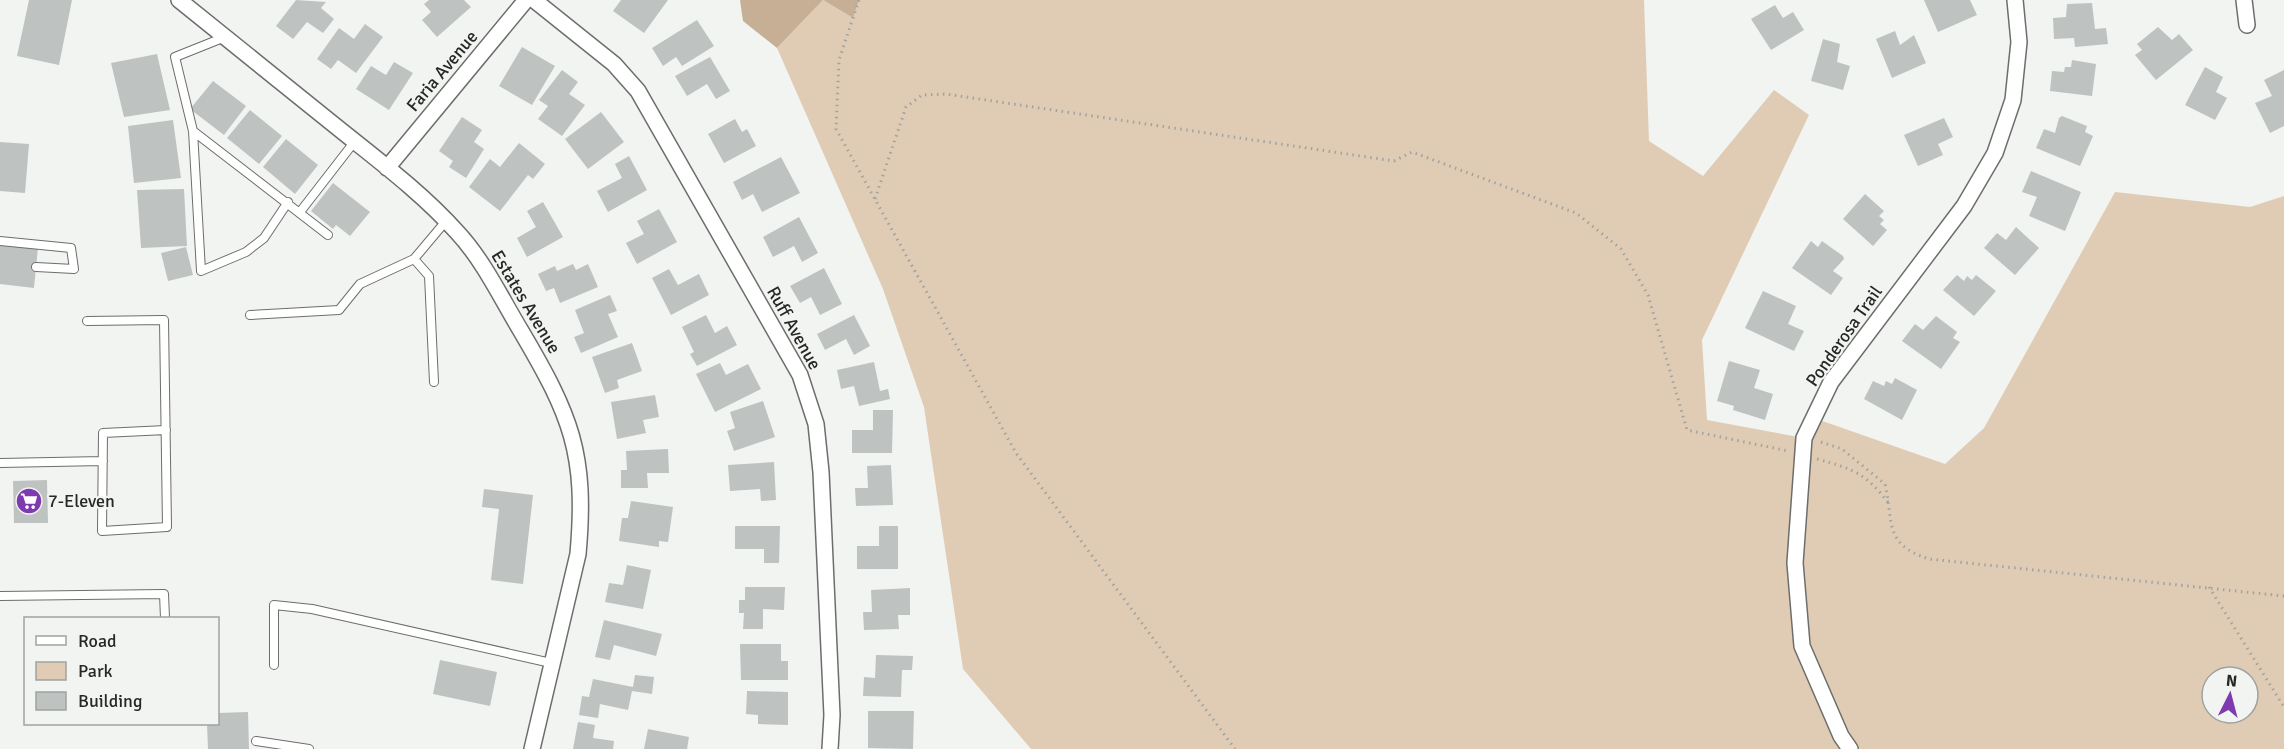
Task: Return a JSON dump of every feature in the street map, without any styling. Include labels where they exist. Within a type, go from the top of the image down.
[{"type":"street","name":"Estates Avenue","points":[[179,0],[387,168],[446,221],[476,255],[554,387],[574,438],[581,493],[578,554],[532,749]]},
{"type":"street","name":"Faria Avenue","points":[[387,168],[526,0]]},
{"type":"street","name":"Ruff Avenue","points":[[534,0],[614,64],[638,92],[800,375],[816,424],[821,472],[832,715],[830,749]]},
{"type":"street","name":"Ponderosa Trail","points":[[1850,749],[1840,736],[1802,646],[1796,563],[1804,438],[1831,382],[1964,206],[1995,153],[2013,100],[2019,42],[2015,0]]},
{"type":"street","points":[[2244,0],[2247,25]]},
{"type":"lane","points":[[225,37],[175,57],[193,130],[201,271],[246,252],[264,238],[288,202]]},
{"type":"lane","points":[[193,130],[328,235]]},
{"type":"lane","points":[[300,212],[354,141]]},
{"type":"lane","points":[[250,315],[339,310],[360,284],[414,259],[446,221]]},
{"type":"lane","points":[[0,241],[71,248],[74,269],[36,267]]},
{"type":"lane","points":[[414,259],[429,276],[434,382]]},
{"type":"lane","points":[[87,321],[164,320],[167,527],[102,531],[103,433],[165,430]]},
{"type":"lane","points":[[0,463],[103,461]]},
{"type":"lane","points":[[0,596],[164,594],[165,617]]},
{"type":"lane","points":[[274,665],[274,606],[312,609],[551,663]]},
{"type":"lane","points":[[256,741],[309,749]]},
{"type":"path","points":[[859,0],[839,60],[836,129],[1016,453],[1235,749]]},
{"type":"path","points":[[875,200],[906,107],[922,95],[946,94],[1394,161],[1412,152],[1576,213],[1621,249],[1648,295],[1687,430],[1848,467],[1873,482],[1890,505]]},
{"type":"path","points":[[1804,438],[1842,449],[1886,483],[1892,535],[1911,553],[1929,559],[2284,596]]},
{"type":"path","points":[[2210,587],[2284,707]]},
{"type":"green space","points":[[823,0],[853,18],[859,0],[1644,0],[1649,141],[1703,176],[1774,90],[1809,115],[1702,340],[1707,420],[1804,438],[1814,418],[1945,464],[1984,428],[2115,192],[2250,207],[2284,196],[2284,749],[1031,749],[963,669],[924,407],[883,289],[777,48]]},
{"type":"shaded area","points":[[740,0],[823,0],[777,48],[743,21]]},
{"type":"shaded area","points":[[823,0],[859,0],[853,18]]},
{"type":"building","points":[[29,0],[72,0],[59,65],[17,56]]},
{"type":"building","points":[[296,0],[326,2],[321,8],[334,19],[323,33],[307,22],[293,39],[276,26]]},
{"type":"building","points":[[429,0],[464,0],[471,7],[437,37],[422,20],[431,12],[424,4]]},
{"type":"building","points":[[621,0],[668,0],[644,33],[613,11]]},
{"type":"building","points":[[1924,0],[1970,0],[1977,15],[1938,32]]},
{"type":"building","points":[[2092,3],[2095,29],[2106,28],[2108,44],[2075,47],[2074,38],[2054,39],[2053,18],[2066,17],[2067,4]]},
{"type":"building","points":[[1775,5],[1783,18],[1793,12],[1804,30],[1771,50],[1751,19]]},
{"type":"building","points":[[697,20],[714,46],[682,66],[676,57],[663,66],[652,48]]},
{"type":"building","points":[[365,24],[383,37],[356,73],[338,60],[331,69],[317,59],[339,28],[354,39]]},
{"type":"building","points":[[2158,27],[2172,40],[2179,34],[2193,50],[2156,80],[2135,55],[2142,50],[2137,44]]},
{"type":"building","points":[[1895,31],[1900,45],[1914,35],[1926,63],[1892,78],[1876,39]]},
{"type":"building","points":[[1823,39],[1840,44],[1837,62],[1850,66],[1843,90],[1811,81]]},
{"type":"building","points":[[522,47],[555,66],[532,105],[499,86]]},
{"type":"building","points":[[157,54],[170,110],[124,117],[111,63]]},
{"type":"building","points":[[710,57],[730,91],[716,99],[707,84],[687,96],[675,76]]},
{"type":"building","points":[[2072,60],[2096,64],[2092,96],[2050,91],[2052,71],[2064,72],[2065,67],[2071,67]]},
{"type":"building","points":[[394,62],[413,73],[389,110],[356,89],[371,66],[386,75]]},
{"type":"building","points":[[2205,67],[2223,77],[2216,92],[2227,98],[2215,120],[2185,105]]},
{"type":"building","points":[[562,70],[578,82],[569,94],[585,105],[562,136],[538,119],[548,106],[539,100]]},
{"type":"building","points":[[2284,70],[2284,126],[2270,133],[2255,103],[2272,96],[2264,80]]},
{"type":"building","points":[[213,81],[246,106],[224,135],[190,109]]},
{"type":"building","points":[[250,110],[282,136],[259,164],[227,138]]},
{"type":"building","points":[[601,112],[624,142],[588,169],[565,139]]},
{"type":"building","points":[[2062,116],[2087,126],[2085,132],[2093,136],[2080,166],[2036,148],[2044,129],[2055,133],[2059,118]]},
{"type":"building","points":[[462,117],[482,130],[474,142],[484,149],[466,178],[449,167],[453,161],[439,151]]},
{"type":"building","points":[[1944,118],[1953,137],[1938,144],[1943,155],[1918,166],[1904,135]]},
{"type":"building","points":[[735,119],[742,132],[747,129],[756,146],[724,163],[708,134]]},
{"type":"building","points":[[173,120],[181,178],[134,183],[128,126]]},
{"type":"building","points":[[286,139],[318,165],[295,194],[263,167]]},
{"type":"building","points":[[0,142],[29,144],[25,193],[0,191]]},
{"type":"building","points":[[519,143],[545,164],[533,179],[528,175],[500,211],[469,187],[490,159],[500,167]]},
{"type":"building","points":[[629,156],[647,190],[608,212],[597,191],[622,178],[615,164]]},
{"type":"building","points":[[781,157],[800,193],[762,212],[753,194],[742,200],[733,182]]},
{"type":"building","points":[[2031,171],[2081,192],[2065,231],[2029,216],[2037,197],[2022,192]]},
{"type":"building","points":[[333,183],[370,212],[350,236],[336,225],[333,229],[311,211]]},
{"type":"building","points":[[184,189],[187,246],[141,248],[137,190]]},
{"type":"building","points":[[1865,194],[1884,211],[1879,216],[1884,220],[1880,224],[1887,230],[1873,246],[1843,219]]},
{"type":"building","points":[[543,202],[563,237],[527,257],[517,238],[536,227],[527,211]]},
{"type":"building","points":[[659,209],[677,242],[637,264],[626,243],[644,234],[637,221]]},
{"type":"building","points":[[799,217],[818,253],[802,262],[794,246],[773,257],[763,237]]},
{"type":"building","points":[[2016,227],[2039,248],[2015,275],[1984,248],[1997,233],[2006,240]]},
{"type":"building","points":[[1811,241],[1818,247],[1822,241],[1843,256],[1844,259],[1833,271],[1843,278],[1831,295],[1792,268]]},
{"type":"building","points":[[0,243],[38,247],[34,288],[0,284]]},
{"type":"building","points":[[186,247],[193,275],[168,281],[161,253]]},
{"type":"building","points":[[573,264],[576,270],[588,264],[598,287],[560,303],[554,288],[546,291],[538,274],[555,266],[557,271]]},
{"type":"building","points":[[824,268],[842,304],[820,315],[811,297],[800,303],[790,286]]},
{"type":"building","points":[[669,269],[678,285],[699,274],[709,295],[671,315],[652,278]]},
{"type":"building","points":[[1957,275],[1964,281],[1967,276],[1972,280],[1976,275],[1996,291],[1974,316],[1943,290]]},
{"type":"building","points":[[1763,291],[1796,306],[1788,324],[1804,331],[1794,351],[1745,328]]},
{"type":"building","points":[[610,295],[617,311],[608,314],[618,337],[581,353],[574,337],[584,333],[575,310]]},
{"type":"building","points":[[706,315],[715,333],[727,326],[737,345],[697,366],[690,354],[694,352],[682,327]]},
{"type":"building","points":[[854,315],[870,346],[854,355],[846,339],[825,350],[817,334]]},
{"type":"building","points":[[1936,316],[1957,332],[1953,338],[1960,342],[1941,369],[1902,341],[1915,324],[1923,330]]},
{"type":"building","points":[[632,343],[642,371],[617,380],[619,388],[605,393],[592,357]]},
{"type":"building","points":[[1729,361],[1760,370],[1754,388],[1773,394],[1765,420],[1733,410],[1734,406],[1717,401]]},
{"type":"building","points":[[874,362],[880,391],[888,389],[890,399],[859,406],[854,386],[841,389],[837,370]]},
{"type":"building","points":[[720,363],[726,375],[748,364],[761,389],[715,412],[696,374]]},
{"type":"building","points":[[1895,378],[1917,390],[1902,420],[1864,399],[1873,381],[1884,386],[1886,381],[1892,384]]},
{"type":"building","points":[[655,395],[659,417],[643,420],[646,433],[617,439],[611,402]]},
{"type":"building","points":[[763,401],[775,437],[734,451],[727,431],[735,428],[730,412]]},
{"type":"building","points":[[873,410],[893,410],[892,453],[852,453],[852,430],[873,430]]},
{"type":"building","points":[[668,449],[669,473],[647,473],[648,488],[621,488],[621,470],[627,470],[626,451]]},
{"type":"building","points":[[774,462],[776,500],[761,501],[760,489],[730,491],[728,465]]},
{"type":"building","points":[[891,465],[893,505],[856,506],[855,488],[868,488],[867,466]]},
{"type":"building","points":[[47,480],[48,523],[14,523],[13,481]]},
{"type":"building","points":[[484,489],[533,495],[523,584],[491,580],[499,509],[482,507]]},
{"type":"building","points":[[631,501],[673,507],[668,542],[659,541],[659,547],[619,541],[622,518],[628,518]]},
{"type":"building","points":[[735,526],[780,526],[779,563],[764,563],[764,549],[735,549]]},
{"type":"building","points":[[879,526],[898,526],[898,569],[857,569],[857,546],[879,546]]},
{"type":"building","points":[[627,565],[651,570],[643,609],[605,602],[609,583],[623,585]]},
{"type":"building","points":[[745,587],[785,587],[784,610],[763,609],[763,629],[743,629],[744,613],[739,613],[739,600],[745,600]]},
{"type":"building","points":[[910,588],[910,615],[898,615],[899,629],[864,630],[863,612],[872,612],[871,590]]},
{"type":"building","points":[[604,620],[662,634],[656,656],[614,645],[610,660],[595,657]]},
{"type":"building","points":[[740,644],[781,644],[781,661],[788,661],[788,680],[741,680]]},
{"type":"building","points":[[876,655],[913,656],[912,670],[902,670],[901,697],[863,696],[864,677],[875,678]]},
{"type":"building","points":[[440,660],[497,672],[490,706],[433,694]]},
{"type":"building","points":[[635,675],[654,677],[652,694],[632,691],[628,710],[600,704],[598,718],[579,715],[582,696],[589,697],[593,679],[633,687]]},
{"type":"building","points":[[747,691],[788,692],[788,725],[758,724],[758,715],[746,714]]},
{"type":"building","points":[[868,711],[914,711],[913,749],[868,748]]},
{"type":"building","points":[[248,712],[249,749],[208,749],[207,725],[219,725],[219,713]]},
{"type":"building","points":[[578,722],[595,725],[593,738],[614,741],[613,749],[573,749]]},
{"type":"building","points":[[648,729],[689,737],[687,749],[644,749]]},
{"type":"place","name":"7-Eleven","points":[[29,501]]}]
